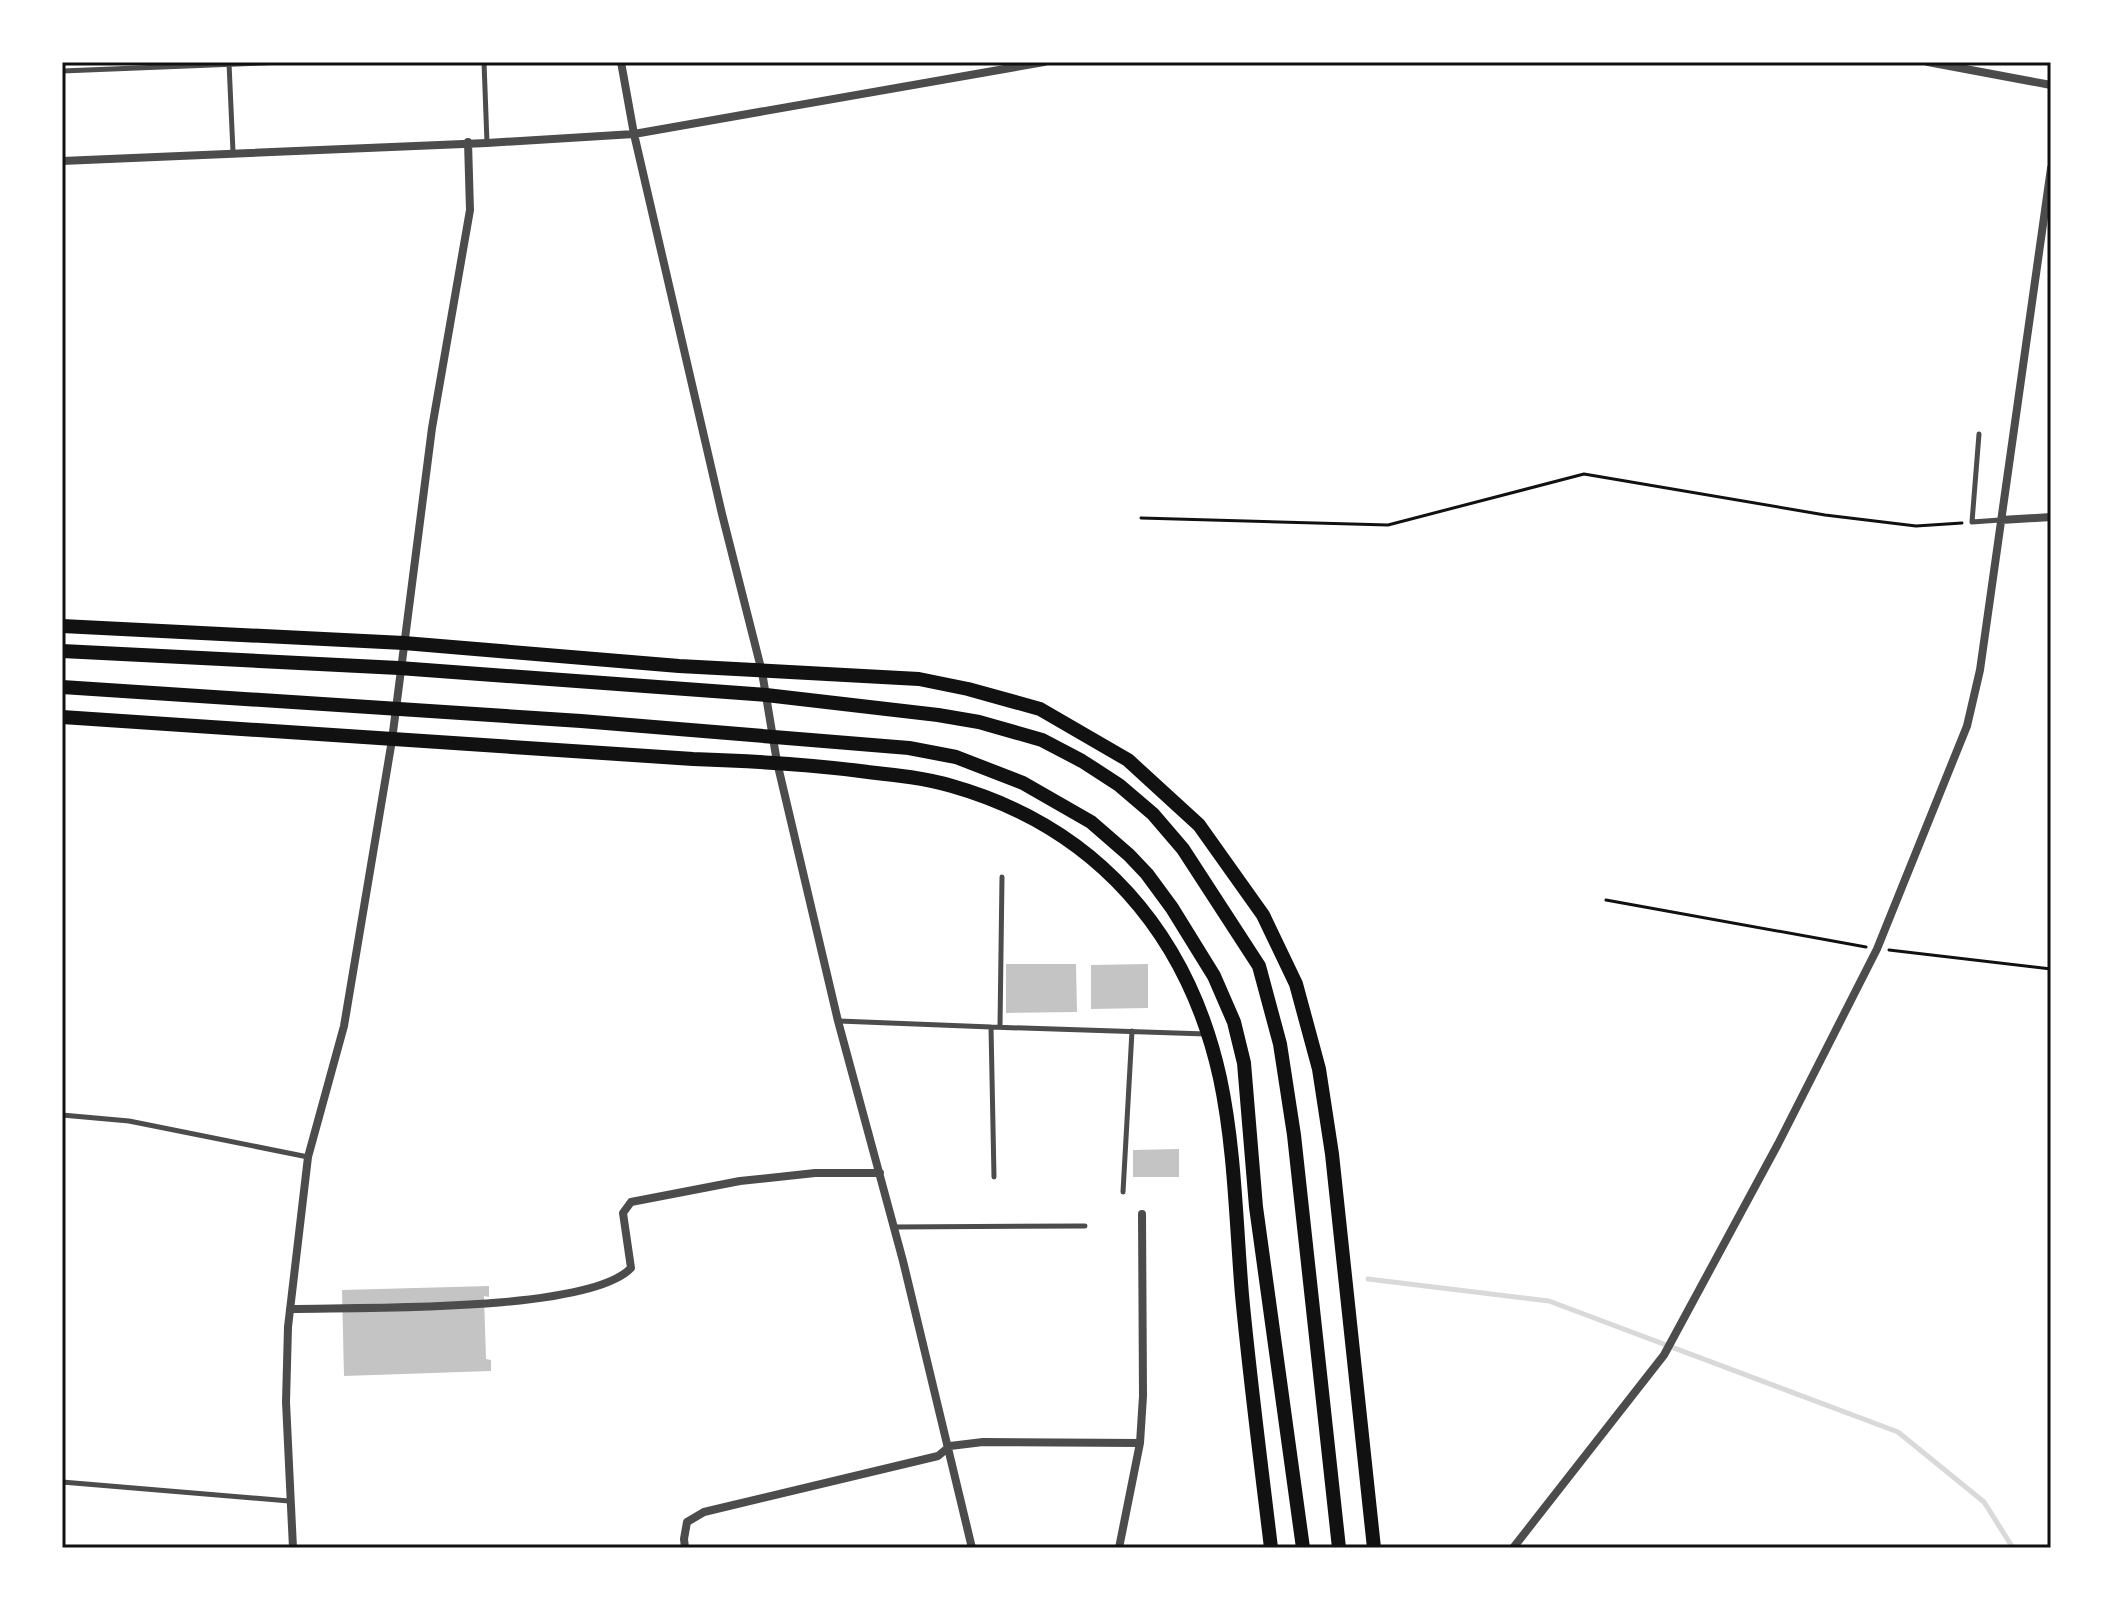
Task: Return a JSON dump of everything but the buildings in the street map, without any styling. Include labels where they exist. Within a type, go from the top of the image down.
[{"type":"main road","points":[[62,626],[404,643],[762,672],[919,679],[1040,709],[1128,760],[1199,825],[1270,928],[1296,984],[1319,1069],[1332,1154],[1374,1548]]},
{"type":"main road","points":[[62,651],[399,668],[766,695],[938,715],[979,722],[1042,740],[1119,785],[1153,814],[1183,849],[1259,966],[1280,1044],[1294,1135],[1339,1548]]},
{"type":"main road","points":[[62,687],[772,735],[909,748],[956,757],[1023,783],[1061,803],[1100,830],[1129,855],[1172,908],[1214,976],[1234,1022],[1244,1063],[1256,1207],[1303,1548]]},
{"type":"main road","points":[[62,717],[777,762],[903,776],[951,786],[1015,808],[1048,825],[1099,862],[1130,892],[1189,987],[1207,1034],[1219,1077],[1229,1134],[1246,1327],[1271,1548]]},
{"type":"street","points":[[621,62],[634,134],[762,672],[777,762],[838,1021],[950,1446],[972,1548]]},
{"type":"street","points":[[62,161],[634,134],[1044,62]]},
{"type":"street","points":[[1928,62],[2051,85]]},
{"type":"street","points":[[293,1548],[286,1402],[290,1309],[308,1157],[344,1026],[392,740],[432,428],[470,210],[468,142]]},
{"type":"street","points":[[1513,1548],[1664,1355],[1778,1144],[1877,949],[1967,726],[1980,670],[2051,168]]},
{"type":"street","points":[[2001,520],[2051,517]]},
{"type":"street","points":[[290,1309],[515,1302],[594,1288],[621,1278],[631,1268],[623,1213],[631,1202],[740,1181],[815,1173],[880,1173]]},
{"type":"street","points":[[1119,1548],[1140,1443],[1143,1396],[1142,1214]]},
{"type":"street","points":[[685,1548],[687,1522],[704,1512],[938,1456],[950,1446],[983,1442],[1140,1443]]},
{"type":"lane","points":[[62,71],[285,62]]},
{"type":"lane","points":[[484,62],[487,143]]},
{"type":"lane","points":[[229,63],[233,152]]},
{"type":"lane","points":[[1979,434],[1972,522],[2001,520]]},
{"type":"lane","points":[[1000,1027],[1002,877]]},
{"type":"lane","points":[[838,1021],[1207,1034]]},
{"type":"lane","points":[[991,1027],[994,1177]]},
{"type":"lane","points":[[1123,1192],[1132,1031]]},
{"type":"lane","points":[[62,1115],[129,1121],[308,1157]]},
{"type":"lane","points":[[894,1227],[1085,1226]]},
{"type":"lane","points":[[62,1482],[289,1501]]},
{"type":"path","points":[[1141,518],[1388,525],[1584,474],[1825,515],[1916,526],[1972,522]]},
{"type":"path","points":[[1606,900],[1877,949],[2051,969]]},
{"type":"waterway","points":[[1368,1279],[1549,1301],[1898,1432],[1984,1502],[2013,1548]]}]
